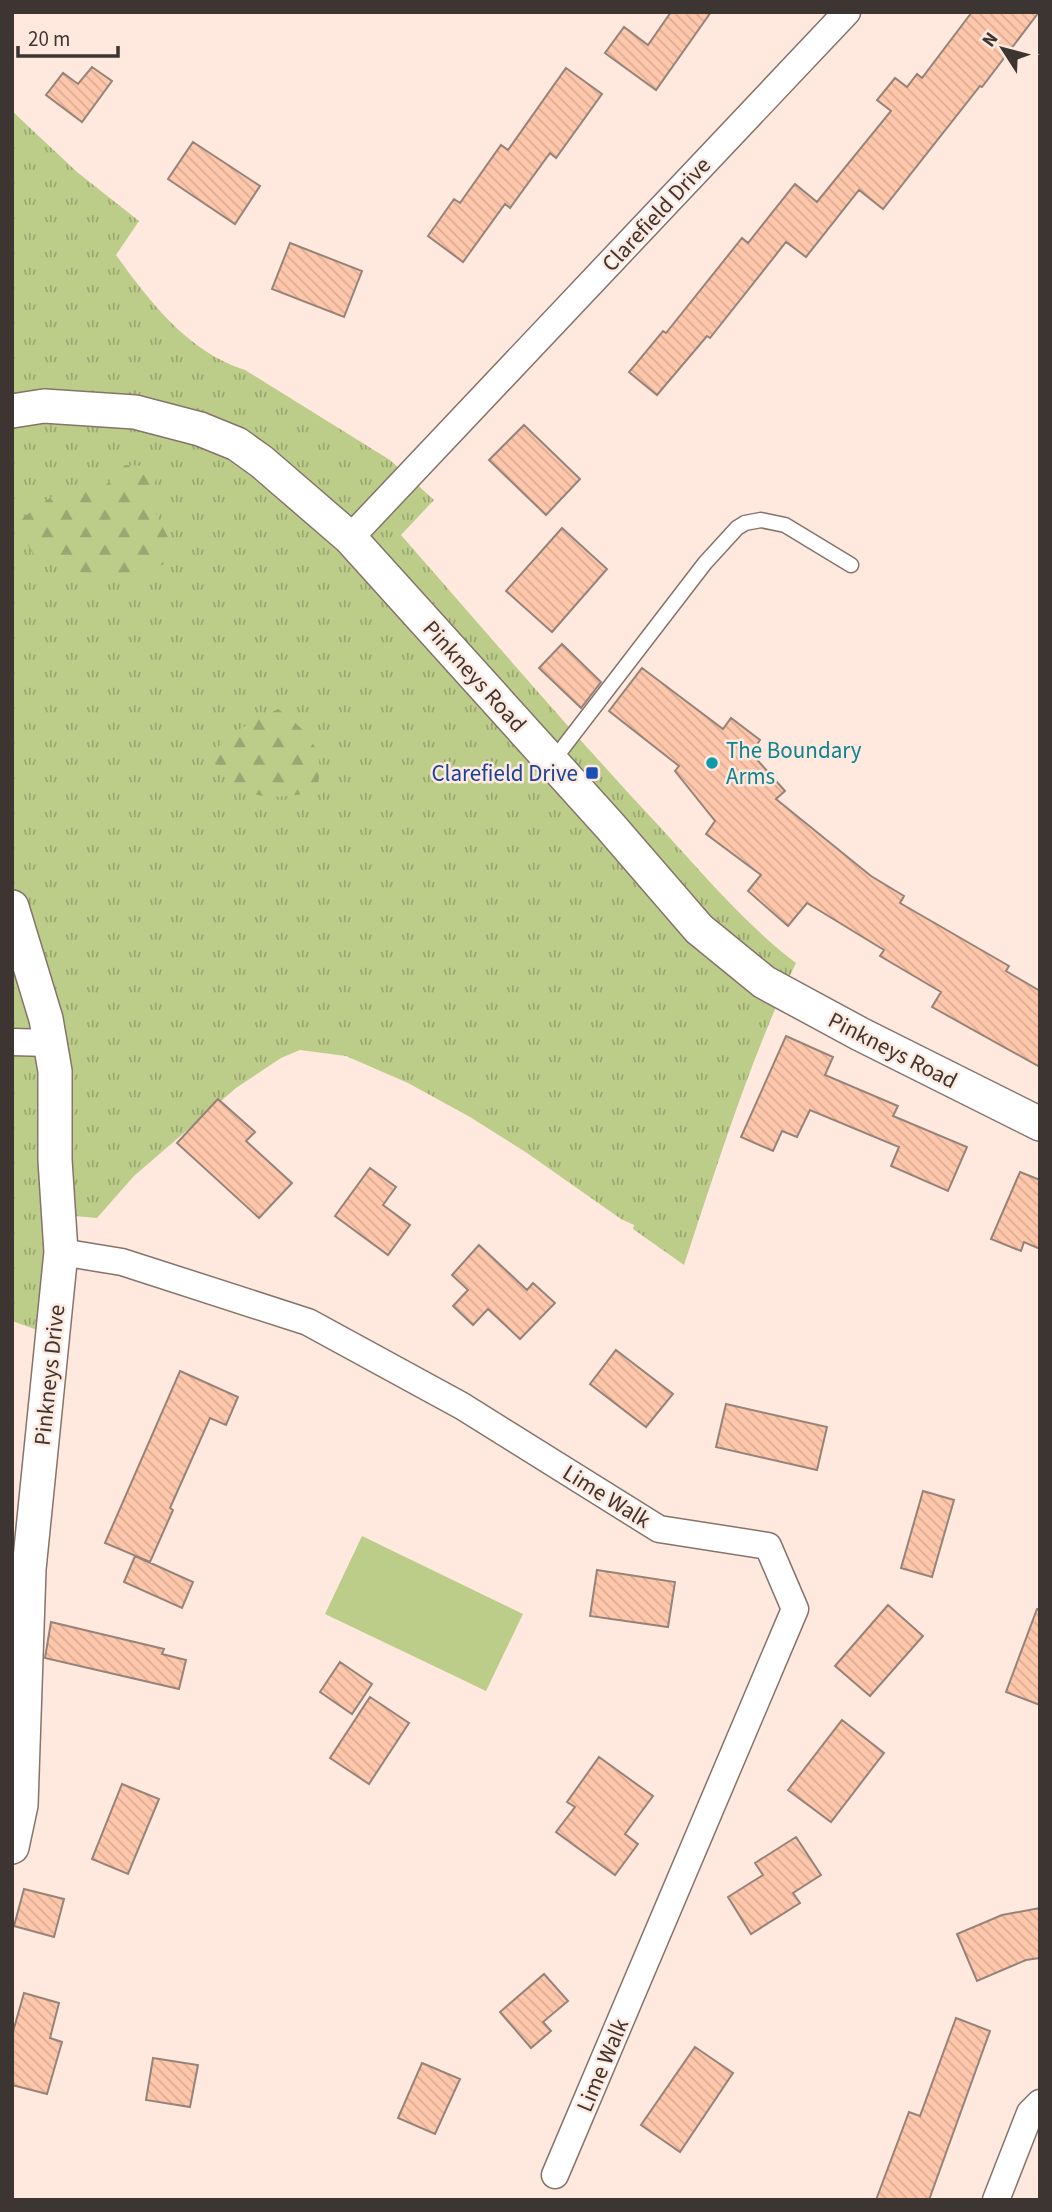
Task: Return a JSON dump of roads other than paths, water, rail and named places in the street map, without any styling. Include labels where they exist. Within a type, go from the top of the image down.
[{"type":"street","name":"Clarefield Drive","points":[[350,538],[847,12]]},
{"type":"street","name":"Pinkneys Road","points":[[12,411],[44,406],[135,412],[200,429],[237,444],[262,462],[350,538],[699,929],[764,982],[860,1034],[1040,1124]]},
{"type":"street","name":"Pinkneys Drive","points":[[12,907],[46,1019],[55,1071],[55,1160],[61,1252],[29,1569],[21,1805],[12,1847]]},
{"type":"street","points":[[12,1042],[50,1043]]},
{"type":"street","name":"Lime Walk","points":[[61,1252],[122,1262],[308,1322],[462,1406],[659,1529],[768,1546],[794,1609],[555,2175]]},
{"type":"street","points":[[996,2200],[1030,2113],[1040,2103]]},
{"type":"lane","points":[[552,762],[705,563],[737,528],[745,523],[761,520],[785,525],[851,565]]},
{"type":"place","name":"The Boundary Arms","points":[[712,763]]},
{"type":"place","name":"Clarefield Drive","points":[[592,773]]}]
